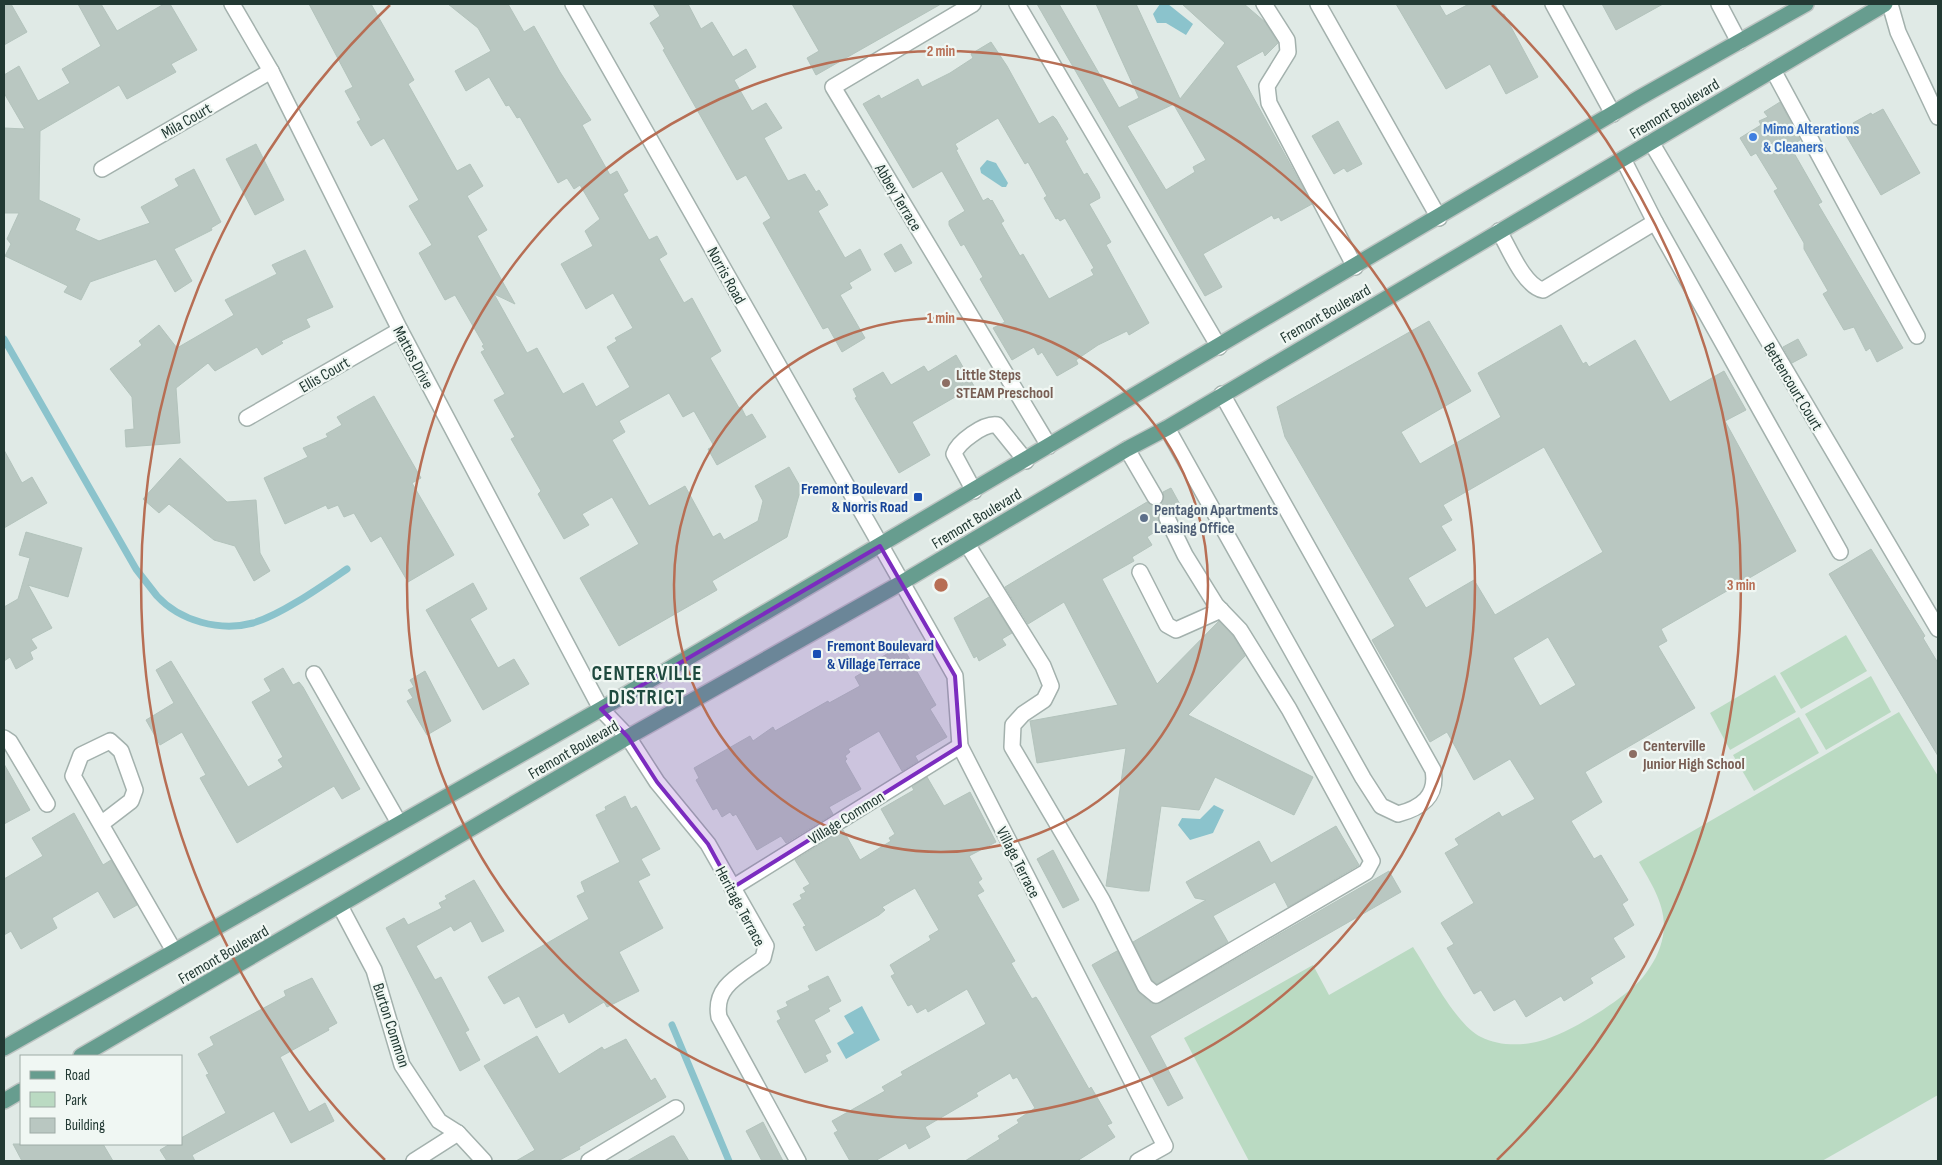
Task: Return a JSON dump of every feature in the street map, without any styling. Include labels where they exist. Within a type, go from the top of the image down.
[{"type":"main road","name":"Fremont Boulevard","points":[[4,1048],[601,709],[1026,461],[1613,114],[1806,4]]},
{"type":"main road","name":"Fremont Boulevard","points":[[83,1055],[628,737],[901,583],[1127,449],[1167,428],[1886,4]]},
{"type":"main road","points":[[4,1101],[20,1091]]},
{"type":"street","name":"Mattos Drive","points":[[232,4],[271,71],[400,330],[601,709]]},
{"type":"street","name":"Norris Road","points":[[573,4],[880,546]]},
{"type":"street","name":"Abbey Terrace","points":[[973,4],[833,87],[1050,446]]},
{"type":"street","points":[[1016,4],[1219,347]]},
{"type":"street","points":[[1264,4],[1287,40],[1288,52],[1267,86],[1269,103],[1355,267]]},
{"type":"street","points":[[1318,4],[1438,218]]},
{"type":"street","points":[[1553,4],[1613,114]]},
{"type":"street","points":[[1719,4],[1739,42]]},
{"type":"street","points":[[1890,4],[1898,32],[1938,117]]},
{"type":"street","points":[[1773,70],[1917,336]]},
{"type":"street","name":"Mila Court","points":[[102,169],[271,71]]},
{"type":"street","name":"Bettencourt Court","points":[[1650,142],[1938,629]]},
{"type":"street","points":[[1623,159],[1655,222],[1840,552]]},
{"type":"street","points":[[1499,231],[1525,277],[1534,289],[1543,290],[1655,222]]},
{"type":"street","name":"Ellis Court","points":[[247,418],[400,330]]},
{"type":"street","points":[[1167,428],[1362,778],[1381,806],[1398,814],[1416,809],[1430,794],[1435,782],[1433,770],[1222,394]]},
{"type":"street","points":[[974,491],[954,454],[957,445],[978,432],[992,424],[997,424],[1026,461]]},
{"type":"street","points":[[1127,449],[1155,497]]},
{"type":"street","points":[[967,544],[1043,666],[1051,686],[1044,700],[1022,714],[1013,726],[1012,747],[1102,900],[1145,986],[1156,995],[1366,872],[1372,861],[1290,709],[1240,630],[1221,610],[1185,555],[1166,518]]},
{"type":"street","name":"Village Terrace","points":[[880,546],[955,676],[960,746],[1164,1146],[1138,1161]]},
{"type":"street","points":[[1140,572],[1167,625],[1176,630],[1221,610]]},
{"type":"street","points":[[314,674],[399,823]]},
{"type":"street","name":"Heritage Terrace","points":[[601,709],[628,737],[657,782],[708,844],[766,946],[763,958],[722,989],[717,1003],[719,1017],[798,1161]]},
{"type":"street","points":[[4,738],[10,742],[47,804]]},
{"type":"street","points":[[101,824],[131,801],[135,790],[121,751],[110,741],[81,755],[73,776],[174,951]]},
{"type":"street","name":"Village Common","points":[[732,888],[960,746]]},
{"type":"street","name":"Burton Common","points":[[340,906],[374,970],[402,1065],[439,1121],[458,1133],[484,1161]]},
{"type":"street","points":[[589,1161],[676,1108]]},
{"type":"street","points":[[414,1161],[458,1133]]},
{"type":"highlighted area","points":[[880,546],[955,676],[960,746],[732,888],[708,844],[657,782],[628,737],[601,709]]},
{"type":"green space","points":[[1846,635],[1867,671],[1801,709],[1780,673]]},
{"type":"green space","points":[[1775,675],[1796,712],[1730,750],[1710,713]]},
{"type":"green space","points":[[1871,676],[1891,712],[1826,750],[1805,714]]},
{"type":"green space","points":[[1899,712],[1938,776],[1938,1095],[1822,1161],[1249,1161],[1184,1038],[1313,965],[1329,995],[1413,947],[1453,1010],[1472,1031],[1481,1037],[1502,1044],[1526,1044],[1552,1037],[1595,1015],[1635,986],[1647,972],[1658,953],[1662,942],[1664,926],[1661,906],[1639,862]]},
{"type":"green space","points":[[1799,717],[1819,753],[1754,791],[1733,755]]},
{"type":"water","points":[[1160,4],[1168,4],[1193,24],[1186,35],[1166,23],[1157,23],[1153,14]]},
{"type":"water","points":[[987,160],[996,163],[1008,183],[1006,187],[1002,187],[981,173],[980,168]]},
{"type":"water","points":[[1214,805],[1224,810],[1213,833],[1190,840],[1178,825],[1182,818],[1200,819]]},
{"type":"water","points":[[862,1006],[880,1040],[846,1059],[837,1043],[854,1033],[844,1016]]},
{"type":"building","points":[[4,4],[11,4],[27,32],[4,45]]},
{"type":"building","points":[[78,4],[101,4],[117,31],[164,4],[170,4],[197,50],[171,64],[176,72],[127,99],[119,85],[40,131],[39,200],[80,219],[75,230],[99,241],[150,223],[141,207],[179,186],[175,179],[194,169],[221,222],[211,228],[212,230],[174,249],[192,281],[175,292],[156,259],[90,282],[81,300],[64,292],[68,286],[5,256],[11,244],[7,239],[19,213],[4,213],[4,128],[25,129],[4,93],[4,75],[19,66],[38,101],[70,83],[62,69],[101,46]]},
{"type":"building","points":[[309,4],[371,4],[414,80],[408,84],[457,171],[470,164],[483,186],[467,196],[487,230],[477,236],[515,304],[494,294],[527,353],[537,348],[563,394],[583,383],[596,407],[630,387],[607,347],[617,341],[615,338],[633,328],[613,293],[586,309],[561,264],[593,246],[585,231],[600,219],[580,185],[574,189],[567,178],[558,183],[520,117],[517,118],[509,105],[506,106],[489,77],[466,91],[455,71],[491,51],[478,28],[448,4],[508,4],[524,32],[534,26],[560,72],[591,120],[582,125],[610,175],[617,171],[628,191],[623,194],[649,240],[657,236],[667,254],[659,259],[684,303],[692,298],[721,351],[710,358],[739,408],[741,407],[746,417],[752,414],[766,437],[717,465],[708,449],[714,446],[694,411],[683,417],[669,393],[619,421],[625,432],[612,440],[649,506],[685,486],[713,537],[720,533],[724,540],[758,521],[763,501],[755,486],[789,467],[801,488],[787,537],[712,581],[717,590],[619,646],[580,578],[639,544],[612,497],[582,514],[589,525],[564,539],[538,494],[541,491],[511,439],[515,437],[494,400],[505,394],[481,352],[485,350],[482,346],[484,345],[455,295],[445,300],[419,253],[432,245],[409,206],[419,200],[384,138],[371,146],[357,122],[361,120],[345,91],[353,87]]},
{"type":"building","points":[[653,4],[688,4],[701,29],[712,22],[733,57],[746,49],[756,67],[734,80],[752,111],[766,103],[782,128],[764,138],[788,181],[805,174],[816,192],[819,190],[828,205],[818,211],[845,258],[860,249],[871,270],[849,283],[852,288],[840,295],[865,338],[842,352],[828,327],[823,329],[763,223],[771,218],[746,175],[737,180],[663,50],[665,49],[650,23],[660,16]]},
{"type":"building","points":[[792,4],[941,4],[816,75],[807,58],[819,51]]},
{"type":"building","points":[[1037,4],[1059,4],[1119,108],[1139,98],[1096,4],[1136,4],[1180,99],[1225,43],[1182,4],[1244,4],[1265,22],[1278,43],[1265,56],[1263,51],[1236,66],[1312,204],[1281,221],[1279,217],[1274,219],[1272,215],[1203,254],[1222,287],[1205,296]],"holes":[[[1176,103],[1174,105],[1206,160],[1193,167],[1195,172],[1166,190],[1127,126]]]},
{"type":"building","points":[[1396,4],[1439,4],[1446,16],[1469,4],[1495,4],[1501,15],[1504,14],[1538,77],[1506,94],[1490,64],[1446,89]]},
{"type":"building","points":[[1602,4],[1663,4],[1616,30]]},
{"type":"building","points":[[991,42],[1007,66],[1039,124],[1053,116],[1056,119],[1068,139],[1065,141],[1084,175],[1087,173],[1099,193],[1100,198],[1089,204],[1111,242],[1106,245],[1149,323],[1129,335],[1127,331],[1098,345],[1076,360],[1078,364],[1057,376],[1042,352],[1038,355],[1034,347],[1012,360],[993,328],[1005,322],[980,279],[983,277],[964,244],[961,246],[949,225],[949,221],[965,211],[942,171],[913,188],[863,104],[879,95],[881,99],[918,79],[922,87],[950,73],[973,58],[971,54]],"holes":[[[998,118],[1025,164],[1028,162],[1047,196],[1044,198],[1056,219],[1058,218],[1060,221],[1065,218],[1094,268],[1091,270],[1094,275],[1049,299],[1023,254],[1020,256],[1001,223],[1004,221],[992,200],[988,198],[983,201],[956,150],[958,149],[955,144]]]},
{"type":"building","points":[[1780,102],[1800,140],[1790,146],[1822,202],[1818,204],[1903,348],[1877,362],[1870,348],[1866,351],[1854,327],[1844,330],[1823,294],[1828,291],[1804,249],[1804,243],[1774,191],[1778,189],[1756,153],[1751,156],[1740,138],[1761,125],[1759,121],[1768,117],[1764,112]]},
{"type":"building","points":[[1883,109],[1920,173],[1881,195],[1844,132],[1855,125],[1853,123]]},
{"type":"building","points":[[1338,121],[1362,164],[1347,172],[1344,168],[1334,174],[1312,136]]},
{"type":"building","points":[[256,144],[284,200],[255,215],[226,159]]},
{"type":"building","points":[[901,244],[912,263],[895,272],[884,254]]},
{"type":"building","points":[[305,250],[333,307],[306,319],[310,327],[281,341],[283,343],[262,355],[257,347],[215,371],[208,363],[176,388],[180,443],[126,447],[125,430],[134,429],[132,397],[110,369],[142,345],[139,341],[159,325],[177,348],[234,315],[225,300],[277,274],[272,265]]},
{"type":"building","points":[[1429,321],[1471,391],[1401,432],[1420,464],[1501,417],[1478,373],[1561,325],[1583,364],[1586,362],[1589,367],[1635,340],[1670,402],[1724,371],[1746,410],[1725,421],[1796,551],[1661,629],[1667,641],[1658,646],[1695,708],[1585,772],[1602,802],[1571,821],[1594,859],[1601,855],[1628,900],[1622,904],[1634,925],[1613,938],[1625,957],[1590,978],[1593,983],[1564,1001],[1561,996],[1526,1017],[1515,999],[1494,1011],[1481,990],[1474,994],[1447,948],[1454,944],[1441,923],[1474,903],[1445,853],[1459,845],[1455,839],[1499,812],[1502,817],[1535,799],[1510,759],[1474,780],[1447,732],[1430,742],[1372,640],[1395,626],[1285,437],[1277,407]],"holes":[[[1544,447],[1603,552],[1495,615],[1474,580],[1426,608],[1408,578],[1456,550],[1441,526],[1452,520],[1443,505]],[[1548,637],[1576,685],[1540,706],[1513,658]]]},
{"type":"building","points":[[1798,339],[1807,355],[1792,363],[1783,347]]},
{"type":"building","points":[[956,355],[974,386],[912,422],[930,455],[899,473],[855,398],[857,397],[853,389],[883,372],[891,385],[924,366],[928,372]]},
{"type":"building","points":[[374,396],[421,478],[412,483],[454,555],[408,582],[381,536],[371,542],[354,513],[344,517],[338,505],[328,509],[326,505],[285,524],[264,478],[308,457],[303,448],[328,437],[326,434],[342,425],[337,417]]},
{"type":"building","points":[[4,450],[22,483],[32,477],[47,503],[4,528]]},
{"type":"building","points":[[180,458],[227,502],[256,500],[260,553],[270,571],[254,581],[235,546],[214,540],[169,504],[159,513],[143,499]]},
{"type":"building","points":[[1171,488],[1182,508],[1175,513],[1167,509],[1160,512],[1159,522],[1153,525],[1156,531],[1147,537],[1152,545],[1132,557],[1134,561],[1102,579],[1157,684],[1219,621],[1233,636],[1245,656],[1188,715],[1313,777],[1294,815],[1215,777],[1199,810],[1161,806],[1149,891],[1141,891],[1106,886],[1126,748],[1037,763],[1030,721],[1118,705],[1064,602],[1028,624],[1005,587],[1147,502],[1155,506],[1160,505],[1164,497],[1163,492]]},
{"type":"building","points":[[26,532],[82,548],[68,597],[28,585],[52,628],[31,639],[37,648],[30,652],[33,659],[16,669],[10,657],[4,661],[4,607],[18,599],[30,558],[19,555]]},
{"type":"building","points":[[1871,549],[1925,636],[1923,638],[1938,663],[1938,756],[1829,574]]},
{"type":"building","points":[[473,583],[487,609],[470,619],[498,668],[514,659],[529,684],[483,710],[426,610]]},
{"type":"building","points":[[989,597],[1012,633],[1002,639],[1006,645],[979,661],[977,656],[974,658],[954,618]]},
{"type":"building","points":[[904,649],[936,705],[930,709],[947,737],[915,756],[918,761],[902,771],[879,731],[848,749],[850,752],[845,756],[847,759],[845,761],[861,789],[829,807],[833,814],[786,843],[781,836],[757,850],[736,814],[733,816],[730,812],[722,817],[717,808],[713,810],[696,780],[699,778],[694,768],[750,736],[753,741],[773,727],[775,731],[828,701],[829,703],[860,686],[855,677],[865,671],[863,668],[892,651],[894,655]]},
{"type":"building","points":[[171,661],[248,787],[283,767],[278,760],[283,757],[252,702],[271,691],[264,679],[283,668],[293,685],[299,682],[303,687],[360,789],[342,799],[334,786],[237,843],[200,778],[206,775],[182,732],[160,745],[146,720],[174,703],[156,670]]},
{"type":"building","points":[[425,671],[451,721],[427,735],[407,701],[413,698],[408,690],[414,687],[410,680]]},
{"type":"building","points":[[4,764],[30,810],[4,824]]},
{"type":"building","points":[[927,777],[944,806],[970,792],[996,842],[969,856],[982,879],[978,882],[984,891],[977,895],[1015,961],[1011,963],[1032,999],[1036,997],[1040,1003],[1089,1089],[1091,1087],[1112,1123],[1107,1125],[1115,1137],[1077,1161],[965,1161],[1000,1139],[998,1136],[1019,1123],[1017,1120],[1035,1108],[1017,1077],[1013,1079],[1010,1073],[976,1093],[978,1096],[925,1127],[930,1137],[909,1149],[906,1143],[875,1161],[850,1161],[834,1133],[838,1131],[832,1121],[885,1091],[882,1087],[903,1075],[901,1072],[986,1024],[967,989],[928,1012],[926,1008],[917,1013],[912,1004],[908,1006],[891,976],[895,974],[890,965],[931,940],[929,936],[939,930],[915,888],[882,907],[885,910],[879,915],[816,951],[803,927],[806,926],[793,904],[802,899],[800,895],[806,892],[803,888],[810,884],[795,860],[843,830],[860,860],[891,841],[889,838],[895,834],[881,809],[914,790],[912,787]]},
{"type":"building","points":[[625,796],[631,809],[636,806],[660,849],[641,859],[650,875],[638,881],[663,928],[619,952],[639,991],[607,1007],[604,1002],[569,1023],[564,1013],[536,1028],[519,996],[504,1004],[488,977],[589,919],[577,896],[585,892],[581,882],[620,862],[596,815],[606,810],[605,807]]},
{"type":"building","points":[[74,813],[103,865],[111,860],[137,905],[114,918],[98,891],[52,918],[57,928],[21,949],[11,931],[4,935],[4,879],[43,856],[32,838]]},
{"type":"building","points":[[1336,826],[1359,865],[1288,907],[1275,882],[1213,916],[1228,942],[1157,984],[1152,980],[1133,942],[1206,900],[1195,898],[1186,882],[1259,841],[1271,863]]},
{"type":"building","points":[[1053,850],[1079,900],[1063,908],[1037,859]]},
{"type":"building","points":[[1389,871],[1401,892],[1150,1036],[1183,1098],[1168,1106],[1092,965],[1117,951],[1139,993],[1151,1003],[1160,1003]]},
{"type":"building","points":[[474,880],[504,931],[482,942],[471,921],[454,931],[451,926],[416,946],[435,980],[441,977],[469,1030],[465,1032],[480,1060],[460,1071],[386,928],[404,918],[408,925],[442,908],[439,903],[447,899],[445,896]]},
{"type":"building","points":[[828,976],[841,1001],[828,1008],[830,1011],[814,1020],[831,1052],[825,1055],[828,1061],[805,1073],[777,1021],[781,1019],[777,1011],[788,1006],[786,1002],[810,990],[808,986]]},
{"type":"building","points":[[312,978],[337,1023],[328,1028],[329,1030],[280,1057],[309,1112],[325,1103],[334,1121],[291,1143],[274,1111],[192,1155],[195,1161],[167,1161],[160,1150],[168,1145],[182,1145],[182,1137],[226,1113],[206,1075],[209,1074],[198,1054],[214,1045],[210,1037],[286,996],[284,991]]},
{"type":"building","points":[[537,1036],[559,1074],[602,1047],[604,1050],[626,1039],[651,1081],[655,1078],[666,1097],[558,1161],[516,1161],[535,1150],[484,1066]]},
{"type":"building","points":[[763,1122],[783,1161],[762,1161],[746,1131]]},
{"type":"building","points":[[674,1136],[689,1161],[627,1161]]},
{"type":"building","points":[[13,1144],[104,1145],[113,1161],[22,1161]]},
{"type":"waterway","points":[[4,339],[136,569],[166,605],[189,618],[214,625],[227,626],[253,623],[276,614],[347,569]]},
{"type":"waterway","points":[[672,1025],[729,1161]]},
{"type":"tunnel","points":[[1155,497],[1167,518]]},
{"type":"place","name":"Mimo Alterations & Cleaners","points":[[1753,137]]},
{"type":"place","name":"Little Steps STEAM Preschool","points":[[946,383]]},
{"type":"place","name":"Fremont Boulevard & Norris Road","points":[[918,497]]},
{"type":"place","name":"Pentagon Apartments Leasing Office","points":[[1144,518]]},
{"type":"place","name":"Fremont Boulevard & Village Terrace","points":[[817,654]]},
{"type":"place","name":"Centerville Junior High School","points":[[1633,754]]},
{"type":"district","name":"CENTERVILLE DISTRICT","points":[[647,685]]}]
